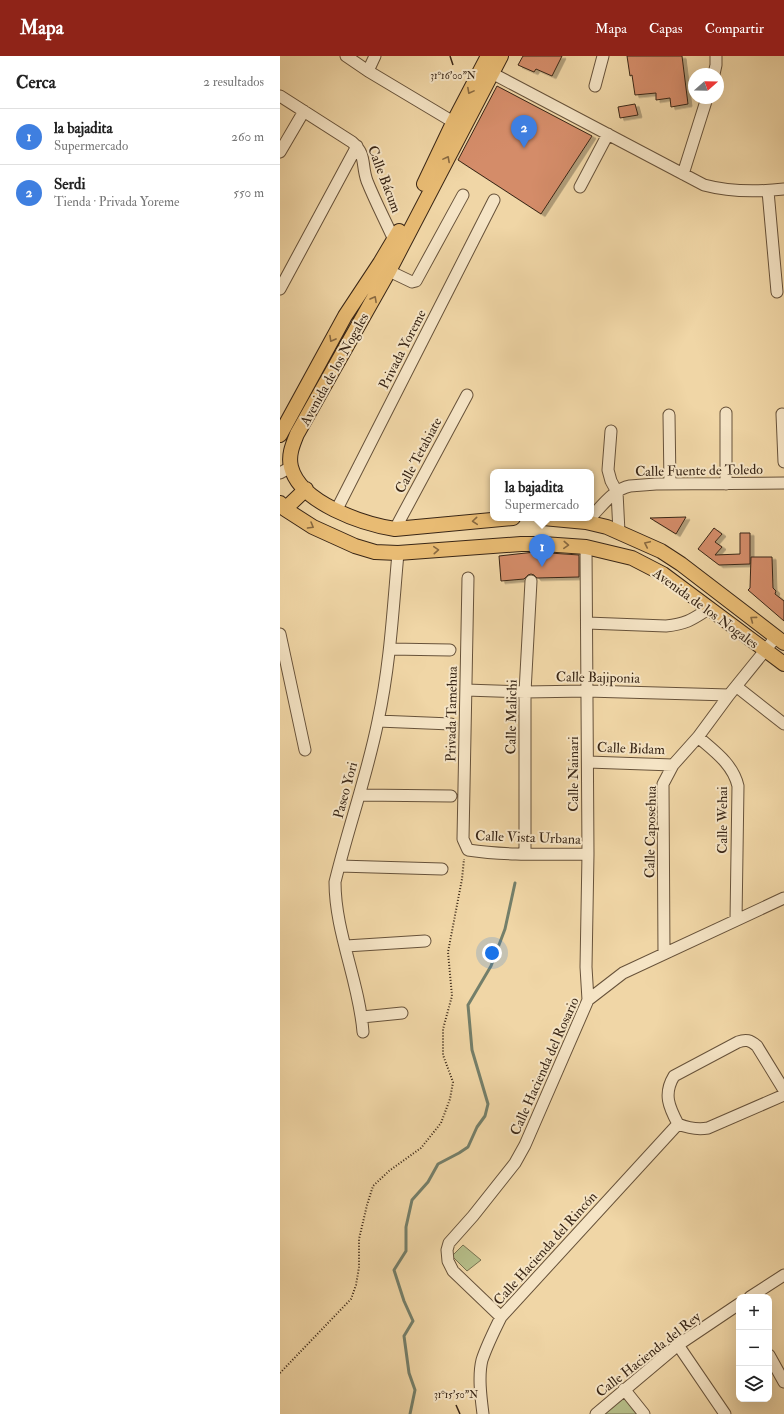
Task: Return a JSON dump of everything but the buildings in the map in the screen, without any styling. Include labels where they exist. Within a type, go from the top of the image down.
[{"type":"main road","name":"Avenida de los Nogales","points":[[490,520],[395,529],[378,526],[362,522],[327,506],[286,470],[297,434],[389,271],[487,66],[502,56]]},
{"type":"main road","name":"Avenida de los Nogales","points":[[280,435],[345,316],[394,240],[458,125]]},
{"type":"main road","points":[[282,506],[306,489]]},
{"type":"main road","name":"Avenida de los Nogales","points":[[282,506],[313,528],[355,546],[375,552],[398,553],[521,544],[543,544],[586,547],[632,558],[664,574],[784,664]]},
{"type":"main road","name":"Avenida de los Nogales","points":[[594,521],[661,551],[780,640]]},
{"type":"street","points":[[346,56],[368,71],[458,125]]},
{"type":"street","points":[[368,71],[375,56]]},
{"type":"street","points":[[595,86],[603,56]]},
{"type":"street","points":[[715,68],[716,56]]},
{"type":"street","points":[[487,66],[608,134],[704,185],[721,190],[768,191],[784,189]]},
{"type":"street","name":"Calle Bácum","points":[[280,96],[352,142],[362,152],[366,179],[394,240]]},
{"type":"street","points":[[683,174],[705,104]]},
{"type":"street","points":[[280,152],[304,111]]},
{"type":"street","points":[[580,187],[608,134]]},
{"type":"street","points":[[280,289],[357,146]]},
{"type":"street","points":[[768,191],[777,292]]},
{"type":"street","points":[[389,271],[412,282],[418,280],[463,194]]},
{"type":"street","name":"Privada Yoreme","points":[[336,510],[494,200]]},
{"type":"street","name":"Calle Tetabiate","points":[[395,529],[467,395]]},
{"type":"street","points":[[726,413],[726,484]]},
{"type":"street","points":[[782,414],[784,462]]},
{"type":"street","points":[[669,415],[670,484]]},
{"type":"street","points":[[611,431],[608,470],[611,481],[617,492],[619,532]]},
{"type":"street","name":"Calle Fuente de Toledo","points":[[594,514],[617,492],[630,486],[670,484],[784,483]]},
{"type":"street","name":"Calle Nainari","points":[[586,547],[588,762],[586,967],[588,1000]]},
{"type":"street","name":"Paseo Yori","points":[[363,1032],[362,1018],[338,915],[335,897],[335,882],[360,795],[378,721],[390,649],[398,553]]},
{"type":"street","name":"Privada Tamehua","points":[[468,578],[463,839],[468,850]]},
{"type":"street","name":"Calle Malichi","points":[[525,854],[526,692],[531,581]]},
{"type":"street","points":[[587,623],[674,626],[684,624],[710,608]]},
{"type":"street","points":[[280,634],[305,750]]},
{"type":"street","name":"Calle Caposehua","points":[[664,954],[663,784],[673,765],[698,737],[733,691],[766,651],[780,640]]},
{"type":"street","points":[[390,649],[450,650]]},
{"type":"street","name":"Calle Bajiponia","points":[[466,690],[526,692],[733,691]]},
{"type":"street","points":[[733,691],[784,724]]},
{"type":"street","points":[[378,721],[451,724]]},
{"type":"street","name":"Calle Wehai","points":[[698,737],[730,766],[736,777],[738,786],[736,920]]},
{"type":"street","name":"Calle Bidam","points":[[588,762],[673,765]]},
{"type":"street","points":[[360,795],[451,796]]},
{"type":"street","name":"Calle Vista Urbana","points":[[468,850],[488,853],[588,854]]},
{"type":"street","points":[[339,866],[442,869]]},
{"type":"street","name":"Calle Hacienda del Rosario","points":[[501,1317],[453,1271],[448,1261],[447,1250],[449,1243],[473,1216],[514,1163],[525,1145],[588,1000],[623,973],[784,898]]},
{"type":"street","points":[[346,946],[425,941]]},
{"type":"street","points":[[362,1018],[402,1013]]},
{"type":"street","points":[[784,1090],[757,1046],[752,1041],[746,1040],[738,1042],[674,1076],[669,1084],[668,1093],[669,1102],[678,1124],[694,1129],[708,1128],[784,1095]]},
{"type":"street","name":"Calle Hacienda del Rincón","points":[[483,1414],[481,1392],[482,1362],[489,1340],[501,1317],[678,1124]]},
{"type":"street","points":[[755,1294],[784,1275]]},
{"type":"street","name":"Calle Hacienda del Rey","points":[[596,1414],[678,1345],[736,1306]]},
{"type":"street","points":[[678,1345],[725,1414]]},
{"type":"street","points":[[772,1360],[784,1382]]},
{"type":"street","points":[[624,1389],[644,1414]]},
{"type":"path","points":[[280,1373],[351,1299],[356,1285],[359,1267],[359,1239],[372,1186],[389,1171],[421,1148],[441,1123],[450,1099],[453,1082],[443,1055],[443,1030],[452,996],[448,952],[462,879],[464,860],[468,850]]},
{"type":"green space","points":[[463,1245],[481,1260],[467,1271],[452,1256]]},
{"type":"green space","points":[[623,1395],[639,1414],[602,1414]]},
{"type":"waterway","points":[[410,1414],[415,1390],[409,1373],[404,1336],[413,1321],[404,1301],[394,1270],[406,1251],[406,1227],[412,1200],[428,1182],[438,1164],[468,1147],[477,1127],[485,1116],[488,1104],[472,1050],[468,1005],[491,966],[505,929],[515,883]]},
{"type":"place","name":"Serdi","points":[[524,148]]},
{"type":"place","name":"la bajadita","points":[[542,567]]}]
